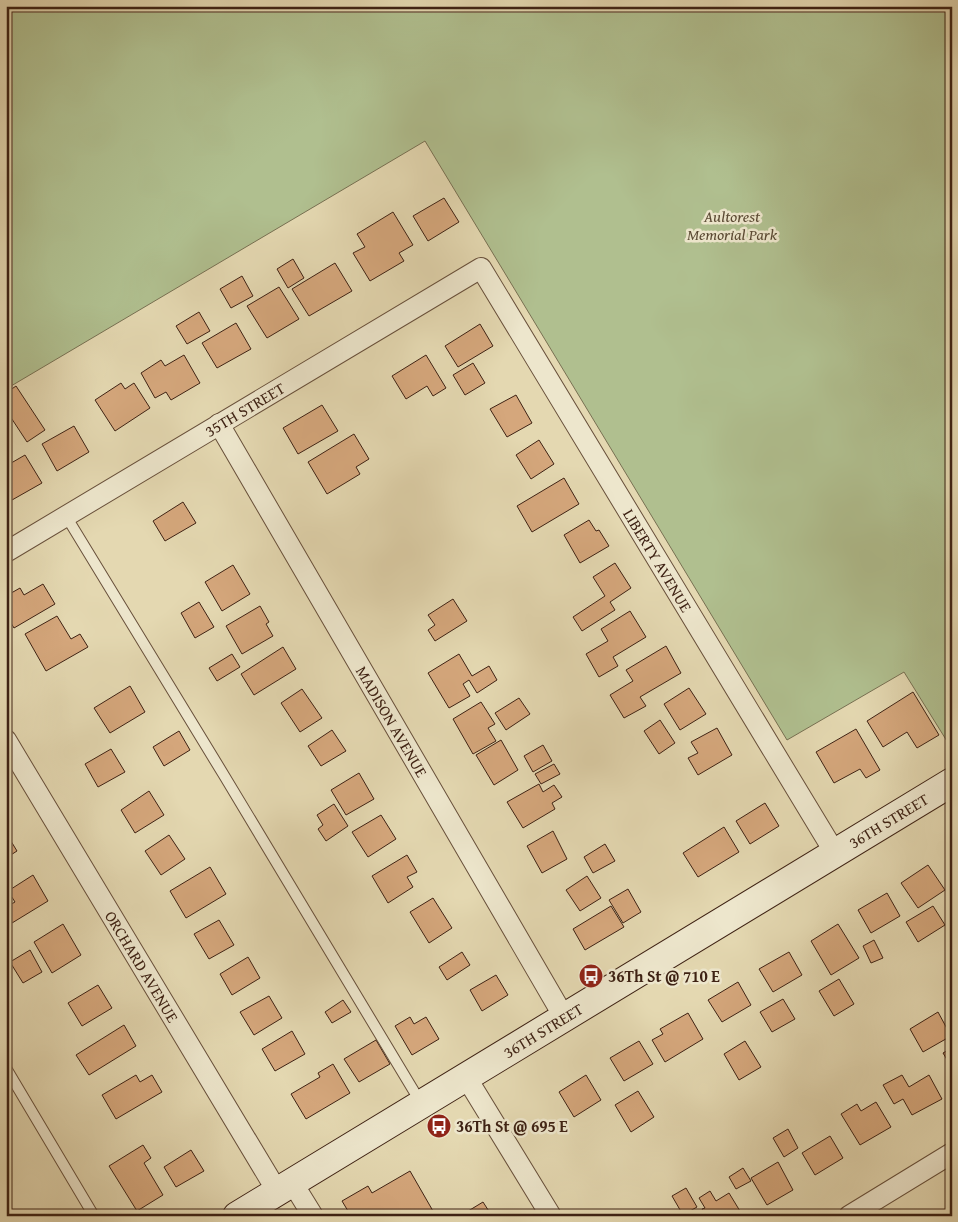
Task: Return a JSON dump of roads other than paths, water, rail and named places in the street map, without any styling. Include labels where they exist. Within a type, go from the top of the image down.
[{"type":"main road","name":"36TH STREET","points":[[237,1216],[952,782]]},
{"type":"street","name":"35TH STREET","points":[[6,552],[481,268]]},
{"type":"street","name":"LIBERTY AVENUE","points":[[481,268],[835,853]]},
{"type":"street","name":"MADISON AVENUE","points":[[219,424],[564,1017]]},
{"type":"street","name":"ORCHARD AVENUE","points":[[6,740],[285,1187],[313,1216]]},
{"type":"street","points":[[466,1077],[551,1216]]},
{"type":"street","points":[[849,1216],[952,1153]]},
{"type":"lane","points":[[66,516],[226,777],[421,1104]]},
{"type":"lane","points":[[6,1068],[94,1216]]},
{"type":"place","name":"36Th St @ 710 E","points":[[591,976]]},
{"type":"place","name":"36Th St @ 695 E","points":[[439,1126]]},
{"type":"park label","name":"Aultorest Memorial Park","points":[[732,225]]}]
